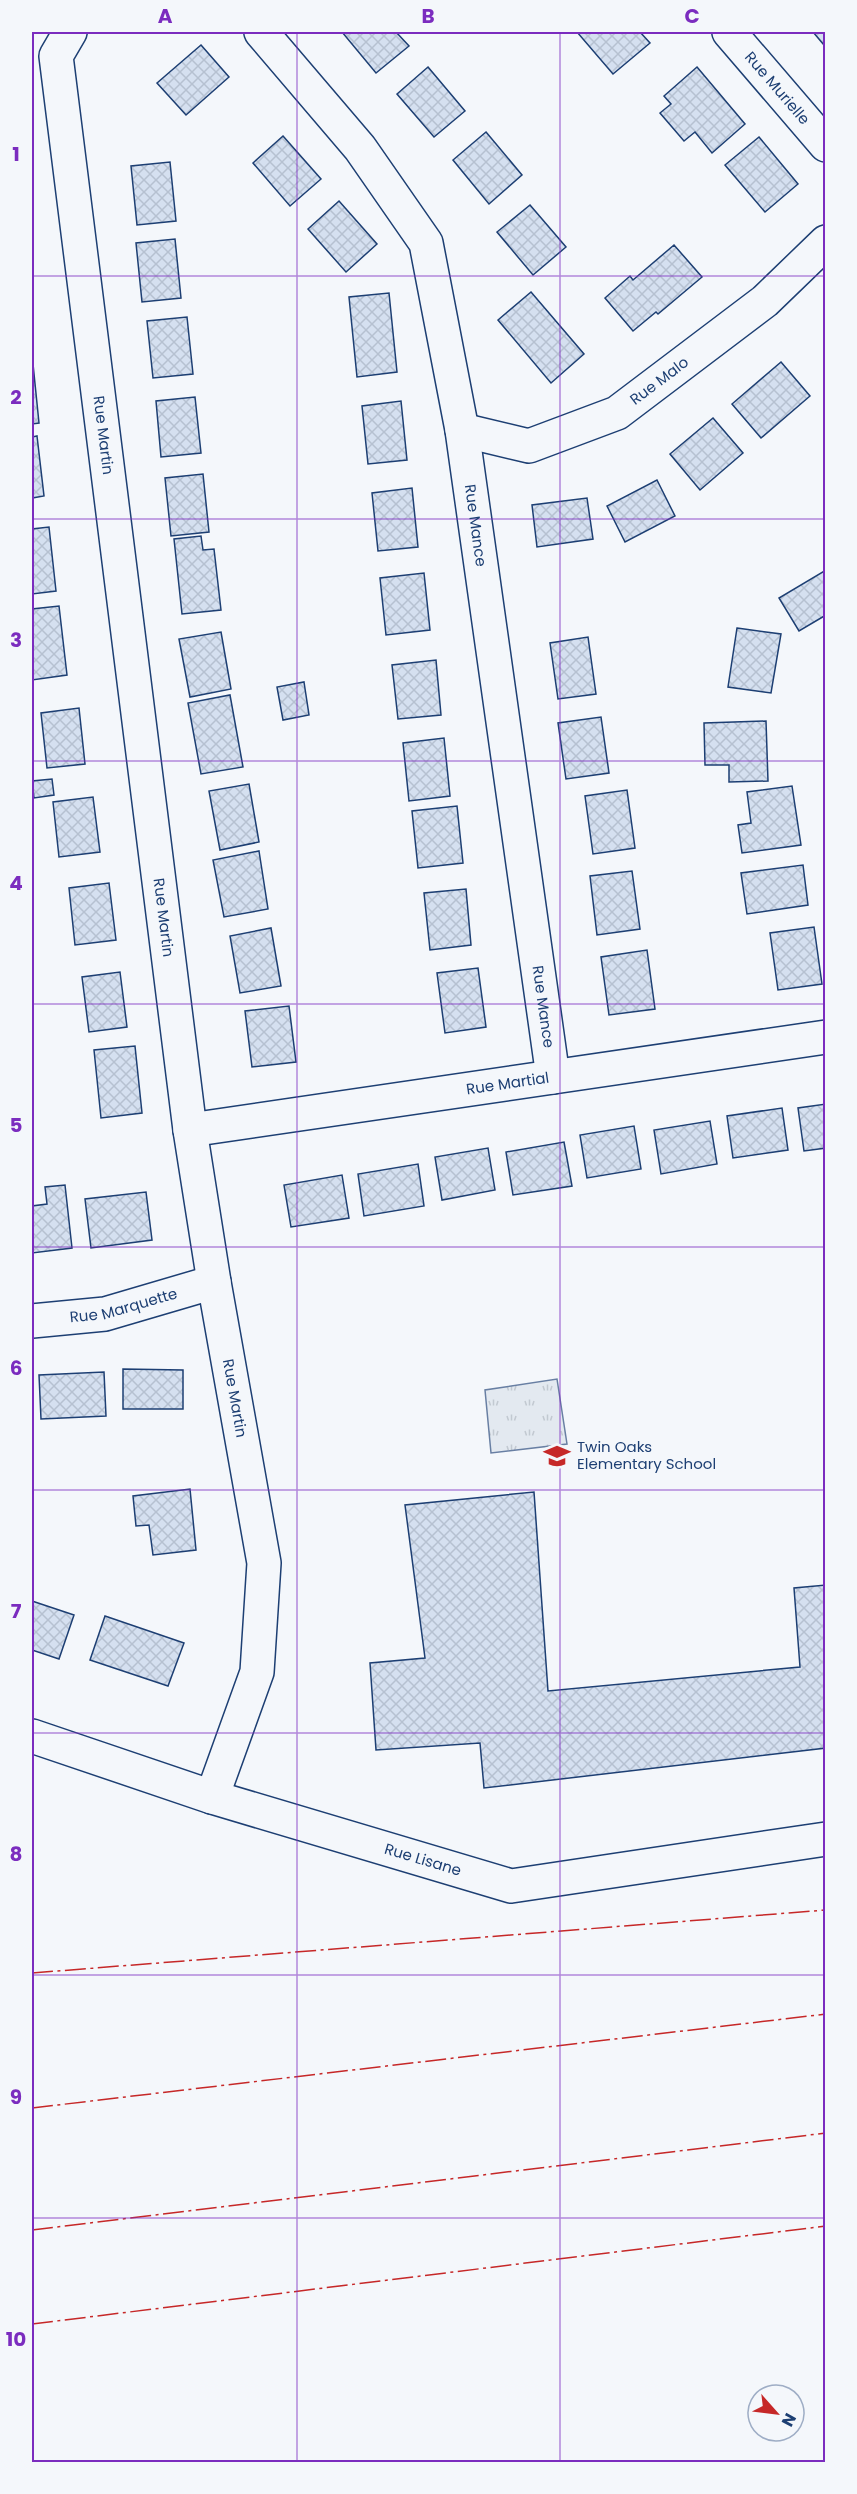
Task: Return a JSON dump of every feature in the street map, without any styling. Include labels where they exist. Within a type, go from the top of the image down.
[{"type":"street","name":"Rue Martin","points":[[70,32],[56,56],[190,1130],[214,1282],[264,1563],[257,1672],[212,1797]]},
{"type":"street","name":"Rue Mance","points":[[261,32],[360,148],[426,243],[462,430],[553,1077]]},
{"type":"street","name":"Rue Murielle","points":[[729,32],[825,146]]},
{"type":"street","name":"Rue Malo","points":[[462,430],[529,446],[617,413],[765,301],[825,242]]},
{"type":"street","name":"Rue Martial","points":[[190,1130],[825,1037]]},
{"type":"street","name":"Rue Marquette","points":[[32,1320],[105,1314],[214,1282]]},
{"type":"street","name":"Rue Lisane","points":[[32,1736],[212,1797],[511,1886],[825,1839]]},
{"type":"green space","points":[[557,1379],[567,1444],[491,1453],[485,1390]]},
{"type":"building","points":[[342,32],[396,32],[409,46],[376,73]]},
{"type":"building","points":[[577,32],[640,32],[650,43],[613,74]]},
{"type":"building","points":[[813,32],[826,32],[826,44],[824,45]]},
{"type":"building","points":[[201,45],[229,77],[186,115],[157,83]]},
{"type":"building","points":[[428,67],[465,111],[434,137],[397,94]]},
{"type":"building","points":[[697,67],[745,124],[712,153],[695,132],[684,141],[660,113],[671,104],[664,96]]},
{"type":"building","points":[[486,132],[522,175],[489,204],[453,160]]},
{"type":"building","points":[[283,136],[321,179],[290,206],[253,163]]},
{"type":"building","points":[[759,137],[798,184],[765,212],[725,165]]},
{"type":"building","points":[[170,162],[176,221],[137,225],[131,166]]},
{"type":"building","points":[[339,201],[377,244],[346,272],[308,229]]},
{"type":"building","points":[[530,205],[566,247],[533,275],[497,232]]},
{"type":"building","points":[[175,239],[181,298],[142,302],[136,243]]},
{"type":"building","points":[[674,245],[702,277],[658,314],[656,312],[633,331],[605,298],[630,276],[633,280]]},
{"type":"building","points":[[531,292],[584,354],[551,383],[498,320]]},
{"type":"building","points":[[389,293],[397,372],[357,377],[349,297]]},
{"type":"building","points":[[187,317],[193,374],[153,378],[147,321]]},
{"type":"building","points":[[32,354],[39,423],[32,424]]},
{"type":"building","points":[[781,362],[810,396],[761,438],[732,404]]},
{"type":"building","points":[[195,397],[201,453],[161,457],[156,401]]},
{"type":"building","points":[[401,401],[407,460],[368,464],[362,406]]},
{"type":"building","points":[[713,418],[743,453],[700,490],[670,454]]},
{"type":"building","points":[[37,436],[44,496],[32,498],[32,437]]},
{"type":"building","points":[[203,474],[209,532],[171,536],[165,478]]},
{"type":"building","points":[[657,480],[675,516],[625,542],[607,506]]},
{"type":"building","points":[[412,488],[418,547],[378,551],[372,493]]},
{"type":"building","points":[[587,498],[593,539],[537,547],[532,505]]},
{"type":"building","points":[[49,527],[56,591],[32,594],[32,529]]},
{"type":"building","points":[[201,536],[203,550],[214,549],[221,610],[182,614],[174,539]]},
{"type":"building","points":[[826,570],[826,615],[799,631],[779,598]]},
{"type":"building","points":[[424,573],[430,630],[386,635],[380,578]]},
{"type":"building","points":[[59,606],[67,675],[32,680],[32,609]]},
{"type":"building","points":[[737,628],[781,634],[771,693],[728,687]]},
{"type":"building","points":[[221,632],[231,689],[190,697],[179,639]]},
{"type":"building","points":[[588,637],[596,694],[558,699],[550,643]]},
{"type":"building","points":[[436,660],[441,715],[398,719],[392,665]]},
{"type":"building","points":[[304,682],[309,715],[283,720],[277,687]]},
{"type":"building","points":[[230,695],[243,767],[201,774],[188,703]]},
{"type":"building","points":[[79,708],[85,764],[47,768],[41,713]]},
{"type":"building","points":[[601,717],[609,773],[566,779],[558,723]]},
{"type":"building","points":[[766,721],[768,781],[729,782],[729,765],[705,765],[704,723]]},
{"type":"building","points":[[444,738],[450,796],[409,801],[403,743]]},
{"type":"building","points":[[52,779],[54,795],[34,798],[32,781]]},
{"type":"building","points":[[249,784],[259,842],[220,850],[209,791]]},
{"type":"building","points":[[792,786],[801,845],[742,853],[738,825],[751,823],[747,792]]},
{"type":"building","points":[[627,790],[635,848],[593,854],[585,796]]},
{"type":"building","points":[[93,797],[100,852],[59,857],[53,802]]},
{"type":"building","points":[[457,806],[463,863],[418,868],[412,811]]},
{"type":"building","points":[[259,851],[268,909],[224,917],[213,860]]},
{"type":"building","points":[[803,865],[808,905],[747,914],[741,873]]},
{"type":"building","points":[[632,871],[640,929],[597,935],[590,876]]},
{"type":"building","points":[[109,883],[116,940],[75,945],[69,888]]},
{"type":"building","points":[[466,889],[471,945],[430,950],[424,893]]},
{"type":"building","points":[[814,927],[822,984],[778,990],[770,933]]},
{"type":"building","points":[[271,928],[281,986],[240,993],[230,936]]},
{"type":"building","points":[[647,950],[655,1009],[609,1015],[601,957]]},
{"type":"building","points":[[478,968],[486,1027],[445,1033],[437,973]]},
{"type":"building","points":[[120,972],[127,1027],[89,1032],[82,977]]},
{"type":"building","points":[[289,1006],[296,1062],[252,1067],[245,1011]]},
{"type":"building","points":[[135,1046],[142,1113],[101,1118],[94,1050]]},
{"type":"building","points":[[826,1104],[826,1148],[804,1151],[798,1108]]},
{"type":"building","points":[[782,1108],[788,1150],[733,1158],[727,1116]]},
{"type":"building","points":[[710,1121],[717,1164],[661,1174],[654,1130]]},
{"type":"building","points":[[634,1126],[641,1169],[587,1178],[580,1135]]},
{"type":"building","points":[[564,1142],[572,1186],[513,1195],[506,1152]]},
{"type":"building","points":[[488,1148],[495,1190],[442,1200],[435,1157]]},
{"type":"building","points":[[418,1164],[424,1206],[364,1216],[358,1174]]},
{"type":"building","points":[[342,1175],[349,1218],[291,1227],[284,1185]]},
{"type":"building","points":[[65,1185],[72,1248],[32,1253],[32,1206],[47,1204],[45,1187]]},
{"type":"building","points":[[146,1192],[152,1240],[91,1248],[85,1199]]},
{"type":"building","points":[[123,1369],[183,1370],[183,1409],[123,1409]]},
{"type":"building","points":[[104,1372],[106,1416],[41,1419],[39,1375]]},
{"type":"building","points":[[190,1489],[196,1550],[153,1555],[149,1525],[136,1526],[133,1496]]},
{"type":"building","points":[[534,1492],[548,1691],[800,1667],[794,1588],[826,1585],[826,1748],[484,1788],[480,1743],[376,1750],[370,1663],[425,1658],[405,1505]]},
{"type":"building","points":[[32,1601],[74,1615],[59,1659],[32,1650]]},
{"type":"building","points":[[105,1616],[184,1643],[168,1686],[90,1660]]},
{"type":"power","points":[[32,1973],[826,1910]]},
{"type":"power","points":[[32,2108],[826,2014]]},
{"type":"power","points":[[32,2230],[826,2133]]},
{"type":"power","points":[[32,2324],[826,2226]]},
{"type":"place","name":"Twin Oaks Elementary School","points":[[557,1456]]}]
